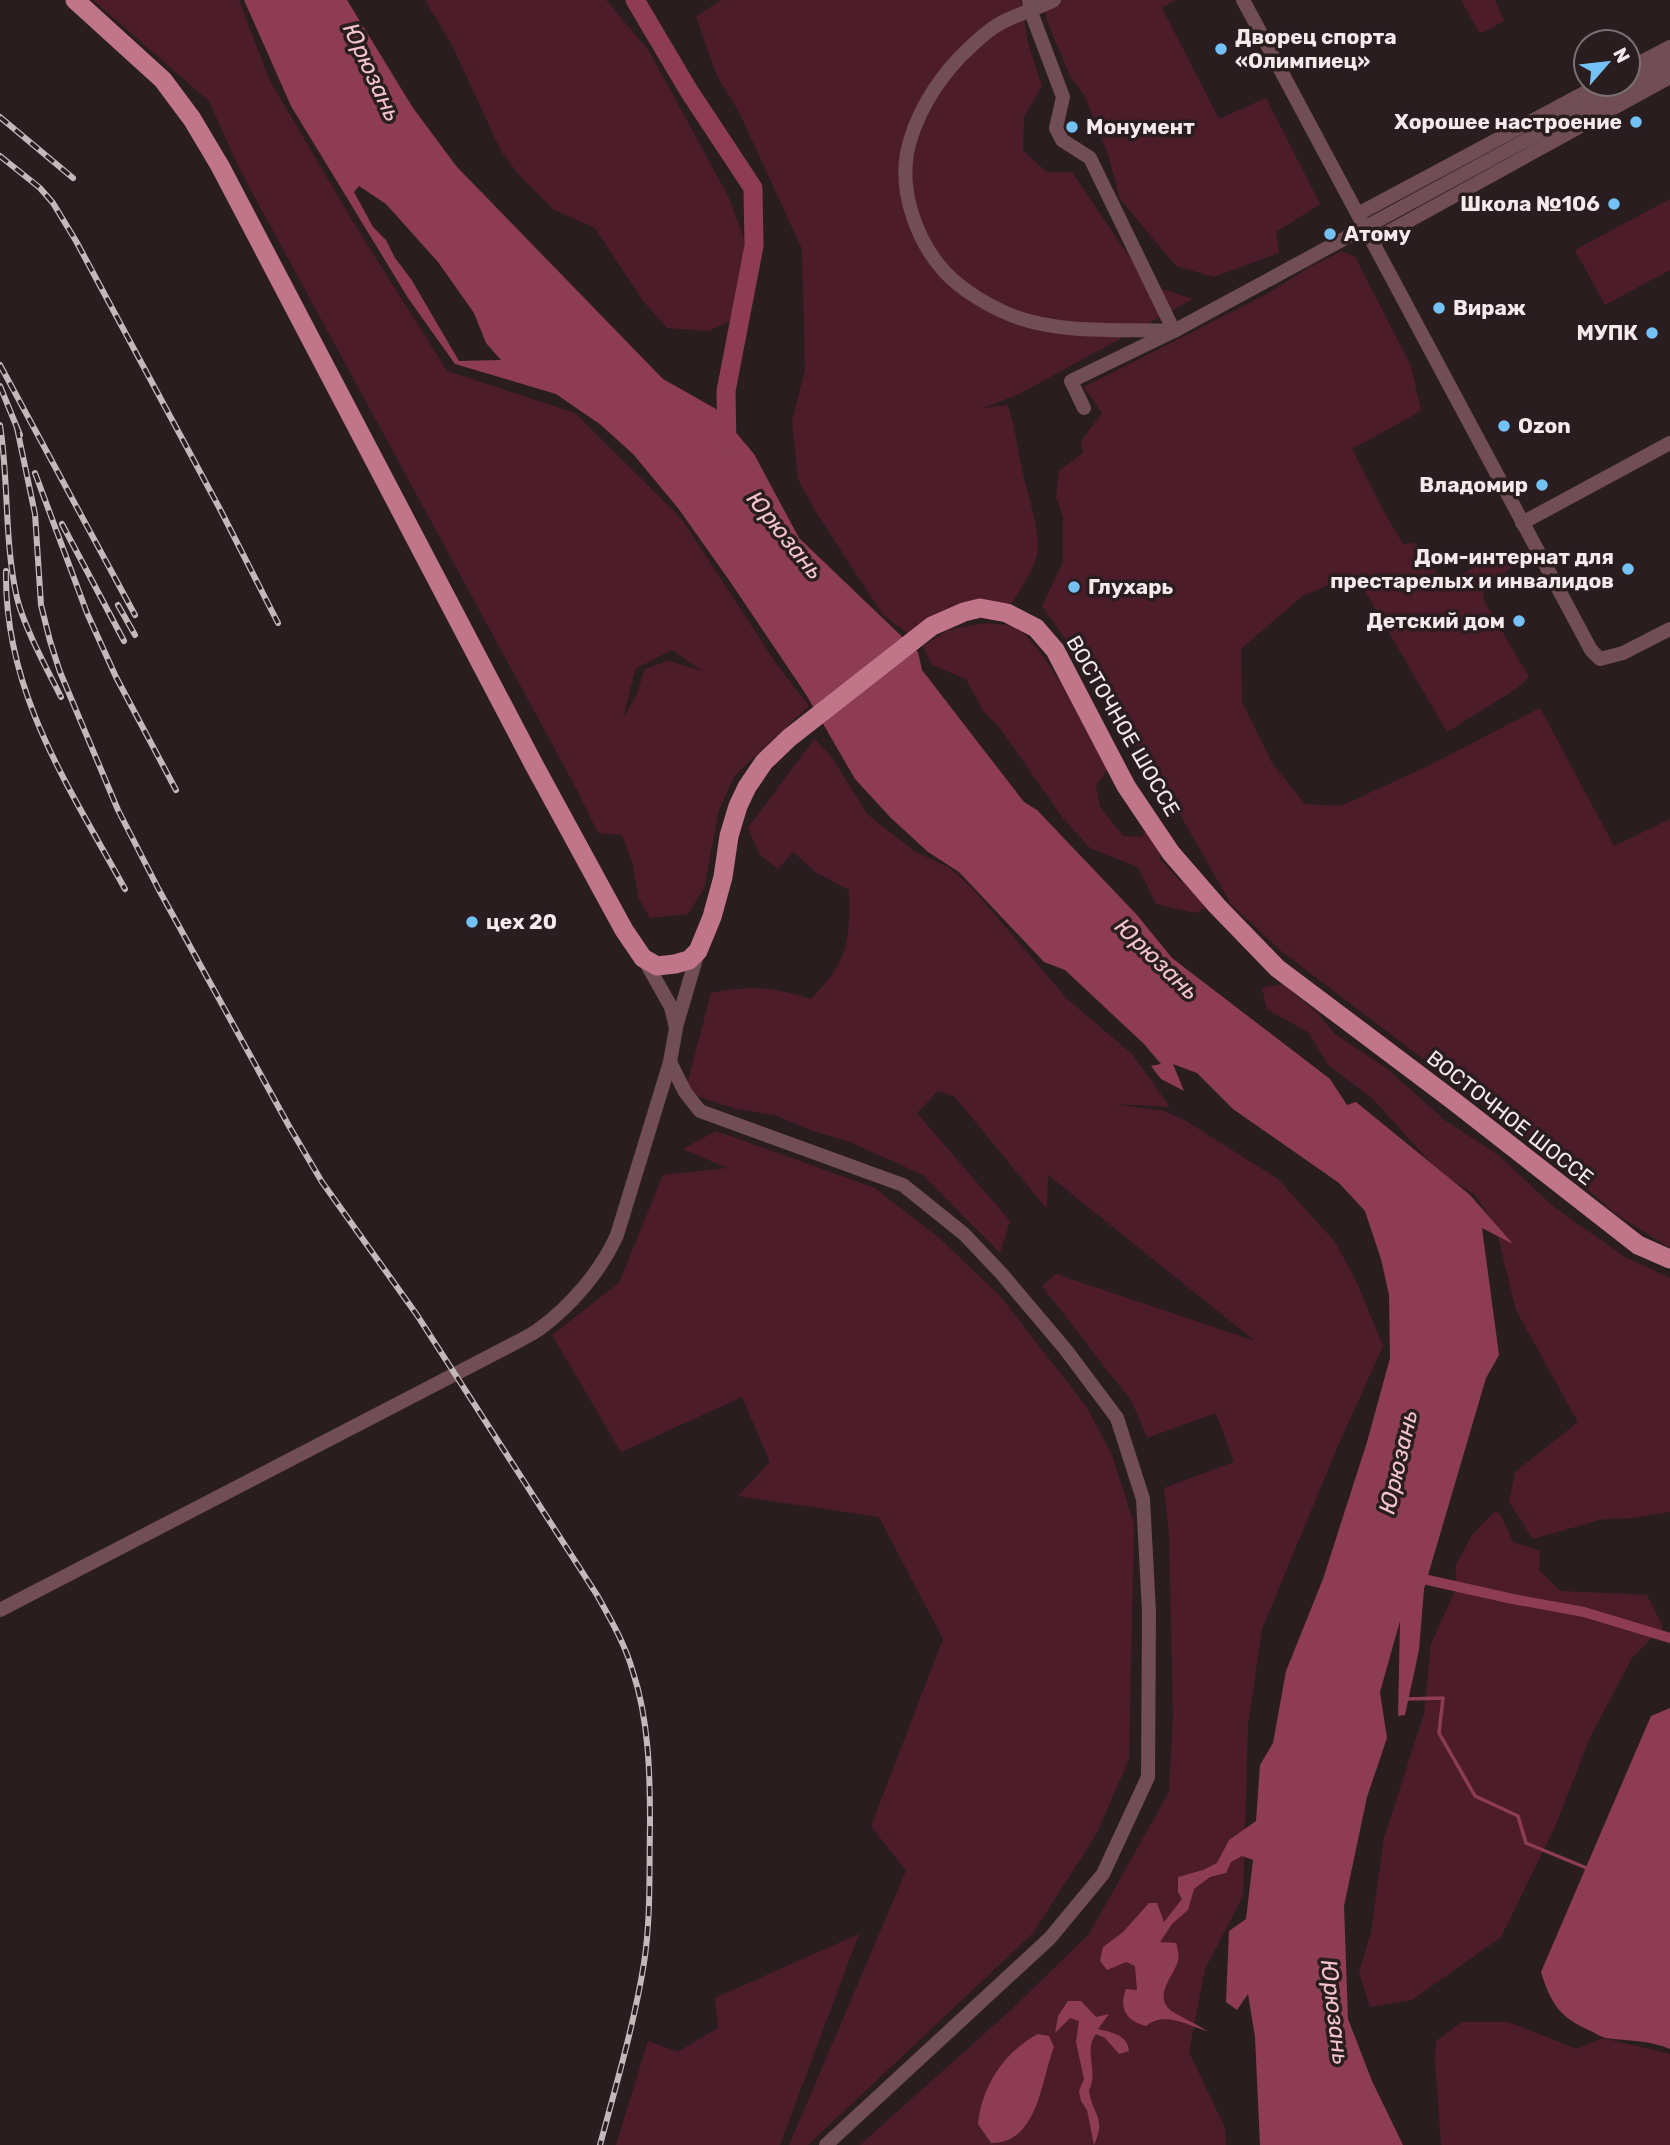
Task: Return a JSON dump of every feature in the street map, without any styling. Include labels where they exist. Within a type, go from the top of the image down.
[{"type":"main road","points":[[75,0],[163,80],[192,119],[213,154],[526,750],[624,930],[643,958],[657,966],[689,960],[698,951]]},
{"type":"main road","name":"ВОСТОЧНОЕ ШОССЕ","points":[[698,951],[723,877],[729,836],[738,806],[764,762],[789,738],[932,626],[980,608],[1007,613],[1037,628],[1055,650],[1126,786],[1171,853],[1277,968],[1638,1245],[1670,1259]]},
{"type":"street","points":[[1054,0],[1030,6],[1000,23],[960,57],[921,109],[907,154],[906,190],[917,230],[945,272],[975,296],[1016,316],[1055,326],[1174,331]]},
{"type":"street","points":[[1243,0],[1591,650],[1600,659],[1623,653],[1670,629]]},
{"type":"street","points":[[1030,6],[1063,97],[1056,128],[1062,140],[1090,158],[1174,331]]},
{"type":"street","points":[[1642,62],[1670,47]]},
{"type":"street","points":[[1084,408],[1071,381],[1174,331],[1670,62]]},
{"type":"street","points":[[1365,228],[1511,164],[1670,78]]},
{"type":"street","points":[[1365,228],[1578,98]]},
{"type":"street","points":[[1522,523],[1670,443]]},
{"type":"street","name":"ВОСТОЧНОЕ ШОССЕ","points":[[0,1610],[537,1330],[569,1303],[608,1254],[620,1223],[670,1062],[676,1028],[698,951]]},
{"type":"street","points":[[643,958],[671,1007],[676,1028]]},
{"type":"street","points":[[670,1062],[685,1092],[699,1111],[903,1185],[964,1234],[1050,1331],[1117,1418],[1143,1499],[1149,1612],[1148,1777],[1103,1874],[1050,1938],[826,2145]]},
{"type":"shaded area","points":[[93,0],[239,0],[270,81],[355,225],[447,371],[575,413],[681,518],[777,665],[809,706],[735,775],[719,810],[704,888],[688,914],[650,918],[639,899],[632,861],[622,835],[598,833],[240,170],[209,101]],"holes":[[[672,650],[702,671],[668,661],[645,669],[636,696],[623,719],[635,669]]]},
{"type":"shaded area","points":[[425,0],[606,0],[649,51],[728,196],[743,235],[749,280],[745,314],[708,331],[667,328],[643,301],[595,228],[553,209],[519,175],[501,151],[451,43]]},
{"type":"shaded area","points":[[721,0],[1021,0],[1028,43],[1042,86],[1024,116],[1023,151],[1047,172],[1072,172],[1130,258],[1162,289],[1193,299],[1019,394],[983,408],[1008,405],[1036,525],[1037,554],[1012,603],[992,603],[911,636],[883,615],[814,509],[798,479],[792,421],[805,370],[802,249],[739,112],[717,76],[696,17]]},
{"type":"shaded area","points":[[1043,0],[1176,0],[1162,8],[1219,119],[1266,98],[1320,204],[1276,232],[1279,253],[1214,277],[1176,266],[1120,199],[1108,154],[1085,96],[1070,76],[1047,21]]},
{"type":"shaded area","points":[[1461,0],[1495,0],[1504,21],[1479,32]]},
{"type":"shaded area","points":[[1670,199],[1670,270],[1605,305],[1575,250]]},
{"type":"shaded area","points":[[1342,251],[1355,257],[1411,366],[1421,411],[1352,449],[1403,544],[1416,543],[1419,555],[1448,583],[1502,550],[1512,567],[1484,588],[1483,599],[1529,677],[1516,689],[1447,732],[1355,574],[1302,596],[1241,649],[1242,702],[1272,763],[1305,804],[1341,806],[1430,765],[1540,708],[1614,846],[1670,819],[1670,1248],[1616,1214],[1531,1141],[1280,950],[1231,904],[1165,788],[1098,685],[1042,606],[1063,562],[1063,517],[1056,497],[1059,471],[1083,453],[1081,441],[1102,413],[1084,387],[1267,294]]},
{"type":"shaded area","points":[[987,623],[1018,626],[1039,651],[1115,760],[1096,785],[1100,807],[1123,836],[1142,837],[1150,823],[1162,839],[1159,858],[1180,881],[1189,881],[1208,907],[1195,913],[1156,904],[1138,867],[1090,848],[1062,817],[1000,728],[983,711],[966,679],[932,665],[923,646],[948,630]]},
{"type":"shaded area","points":[[814,739],[831,756],[867,814],[914,851],[950,868],[971,887],[1067,999],[1132,1054],[1170,1107],[1113,1104],[1164,1111],[1186,1121],[1278,1179],[1335,1242],[1357,1283],[1383,1346],[1337,1448],[1262,1629],[1248,1725],[1243,1896],[1205,1969],[1189,2052],[1225,2128],[1226,2145],[860,2145],[1012,2009],[1089,1934],[1169,1792],[1173,1715],[1169,1532],[1164,1488],[1234,1462],[1216,1413],[1147,1438],[1132,1402],[1042,1286],[1056,1274],[1255,1341],[1048,1175],[1047,1209],[954,1096],[938,1091],[917,1113],[1010,1221],[1000,1253],[923,1175],[850,1142],[813,1131],[775,1115],[737,1109],[685,1092],[711,993],[762,988],[811,999],[833,973],[845,950],[849,924],[849,890],[817,873],[793,852],[778,869],[760,855],[748,828]]},
{"type":"shaded area","points":[[1283,984],[1317,1013],[1335,1034],[1386,1068],[1446,1121],[1498,1155],[1554,1207],[1625,1257],[1670,1278],[1670,1512],[1634,1518],[1603,1519],[1533,1539],[1509,1502],[1515,1472],[1578,1422],[1516,1310],[1495,1224],[1474,1194],[1439,1172],[1373,1099],[1328,1065],[1309,1033],[1267,1009],[1262,988]]},
{"type":"shaded area","points":[[716,1131],[875,1188],[939,1238],[1000,1296],[1086,1406],[1112,1455],[1134,1524],[1129,1759],[1097,1833],[1033,1933],[808,2145],[789,2145],[906,1871],[871,1826],[943,1639],[879,1517],[738,1496],[770,1462],[742,1397],[621,1452],[552,1335],[619,1283],[663,1175],[727,1168],[683,1149]]},
{"type":"shaded area","points":[[1495,1511],[1501,1515],[1513,1542],[1540,1551],[1539,1570],[1560,1591],[1647,1595],[1663,1627],[1632,1658],[1591,1735],[1554,1829],[1501,1937],[1412,2000],[1370,2007],[1359,1973],[1371,1932],[1384,1838],[1424,1714],[1431,1644],[1455,1591],[1456,1565],[1472,1535]]},
{"type":"shaded area","points":[[859,1934],[780,2145],[616,2145],[648,2041],[678,2052],[718,2028],[715,1998]]},
{"type":"shaded area","points":[[1462,2022],[1508,2022],[1577,2049],[1603,2038],[1670,2054],[1670,2145],[1441,2145],[1436,2041]]},
{"type":"water","name":"Юрюзань","points":[[244,0],[347,0],[413,108],[457,167],[663,379],[716,409],[754,454],[799,538],[918,652],[922,670],[1024,802],[1037,810],[1137,915],[1172,958],[1330,1079],[1347,1105],[1356,1102],[1470,1195],[1513,1244],[1482,1228],[1499,1355],[1486,1378],[1424,1589],[1419,1650],[1405,1715],[1398,1716],[1400,1621],[1380,1692],[1387,1738],[1367,1797],[1344,1906],[1348,2019],[1372,2081],[1403,2145],[1260,2145],[1255,2037],[1248,1994],[1237,2010],[1226,2002],[1229,1931],[1246,1919],[1253,1860],[1242,1856],[1231,1862],[1226,1873],[1210,1877],[1194,1889],[1188,1910],[1172,1924],[1160,1942],[1176,1943],[1178,1954],[1178,1962],[1164,1992],[1165,2004],[1172,2011],[1207,2031],[1168,2019],[1146,2026],[1134,2021],[1126,2013],[1123,2003],[1126,1989],[1137,1990],[1135,1966],[1126,1962],[1107,1970],[1100,1961],[1103,1947],[1123,1932],[1149,1903],[1157,1903],[1164,1922],[1182,1899],[1178,1892],[1178,1877],[1217,1863],[1229,1840],[1256,1821],[1260,1765],[1273,1743],[1286,1671],[1323,1579],[1367,1442],[1390,1358],[1389,1295],[1381,1259],[1365,1211],[1339,1183],[1233,1109],[1197,1073],[1173,1064],[1184,1091],[1161,1079],[1151,1066],[1161,1064],[1144,1044],[1065,970],[1044,962],[959,872],[928,852],[891,818],[855,779],[807,696],[729,580],[678,508],[633,454],[601,425],[556,394],[455,364],[408,298],[291,106]],"holes":[[[359,186],[386,204],[438,262],[474,313],[486,343],[501,360],[459,361],[411,279],[395,258],[386,240],[373,227],[354,192]]]},
{"type":"water","points":[[1670,1708],[1670,2049],[1646,2042],[1604,2037],[1580,2026],[1558,2009],[1541,1972],[1651,1716]]},
{"type":"water","points":[[1068,2001],[1081,2001],[1096,2017],[1109,2014],[1098,2029],[1113,2033],[1128,2045],[1129,2051],[1119,2054],[1105,2038],[1096,2034],[1092,2040],[1092,2083],[1089,2090],[1099,2122],[1094,2145],[1087,2110],[1079,2091],[1084,2079],[1076,2042],[1079,2021],[1070,2018],[1055,2033],[1058,2016]]},
{"type":"water","points":[[1038,2034],[1049,2036],[1054,2047],[1035,2108],[1019,2133],[1007,2141],[991,2143],[978,2124],[984,2096],[1005,2060]]},
{"type":"waterway","points":[[635,0],[689,91],[753,188],[754,246],[726,391],[727,446]]},
{"type":"waterway","points":[[1414,1577],[1584,1612],[1670,1638]]},
{"type":"waterway","points":[[1405,1699],[1443,1698],[1439,1733],[1475,1796],[1518,1816],[1526,1843],[1589,1869]]},
{"type":"railway","points":[[0,117],[73,178]]},
{"type":"railway","points":[[0,156],[40,188],[53,203],[76,241],[278,623]]},
{"type":"railway","points":[[0,365],[135,615]]},
{"type":"railway","points":[[0,386],[20,435]]},
{"type":"railway","points":[[0,425],[10,555],[17,598],[30,635],[61,697]]},
{"type":"railway","points":[[17,428],[35,514],[41,605],[50,641],[60,672],[118,810],[159,890],[322,1182],[417,1315],[597,1595],[630,1662],[642,1709],[649,1767],[648,1929],[635,2009],[600,2145]]},
{"type":"railway","points":[[35,473],[87,613],[116,677],[176,790]]},
{"type":"railway","points":[[62,524],[124,641]]},
{"type":"railway","points":[[6,571],[8,615],[28,698],[62,775],[125,889]]},
{"type":"railway","points":[[118,605],[135,635]]},
{"type":"place","name":"Дворец спорта «Олимпиец»","points":[[1221,49]]},
{"type":"place","name":"Хорошее настроение","points":[[1636,122]]},
{"type":"place","name":"Монумент","points":[[1072,127]]},
{"type":"place","name":"Школа №106","points":[[1614,204]]},
{"type":"place","name":"Атому","points":[[1330,234]]},
{"type":"place","name":"Вираж","points":[[1439,308]]},
{"type":"place","name":"МУПК","points":[[1652,333]]},
{"type":"place","name":"Ozon","points":[[1504,426]]},
{"type":"place","name":"Владомир","points":[[1542,485]]},
{"type":"place","name":"Дом-интернат для престарелых и инвалидов","points":[[1628,569]]},
{"type":"place","name":"Глухарь","points":[[1074,587]]},
{"type":"place","name":"Детский дом","points":[[1519,621]]},
{"type":"place","name":"цех 20","points":[[472,922]]}]
